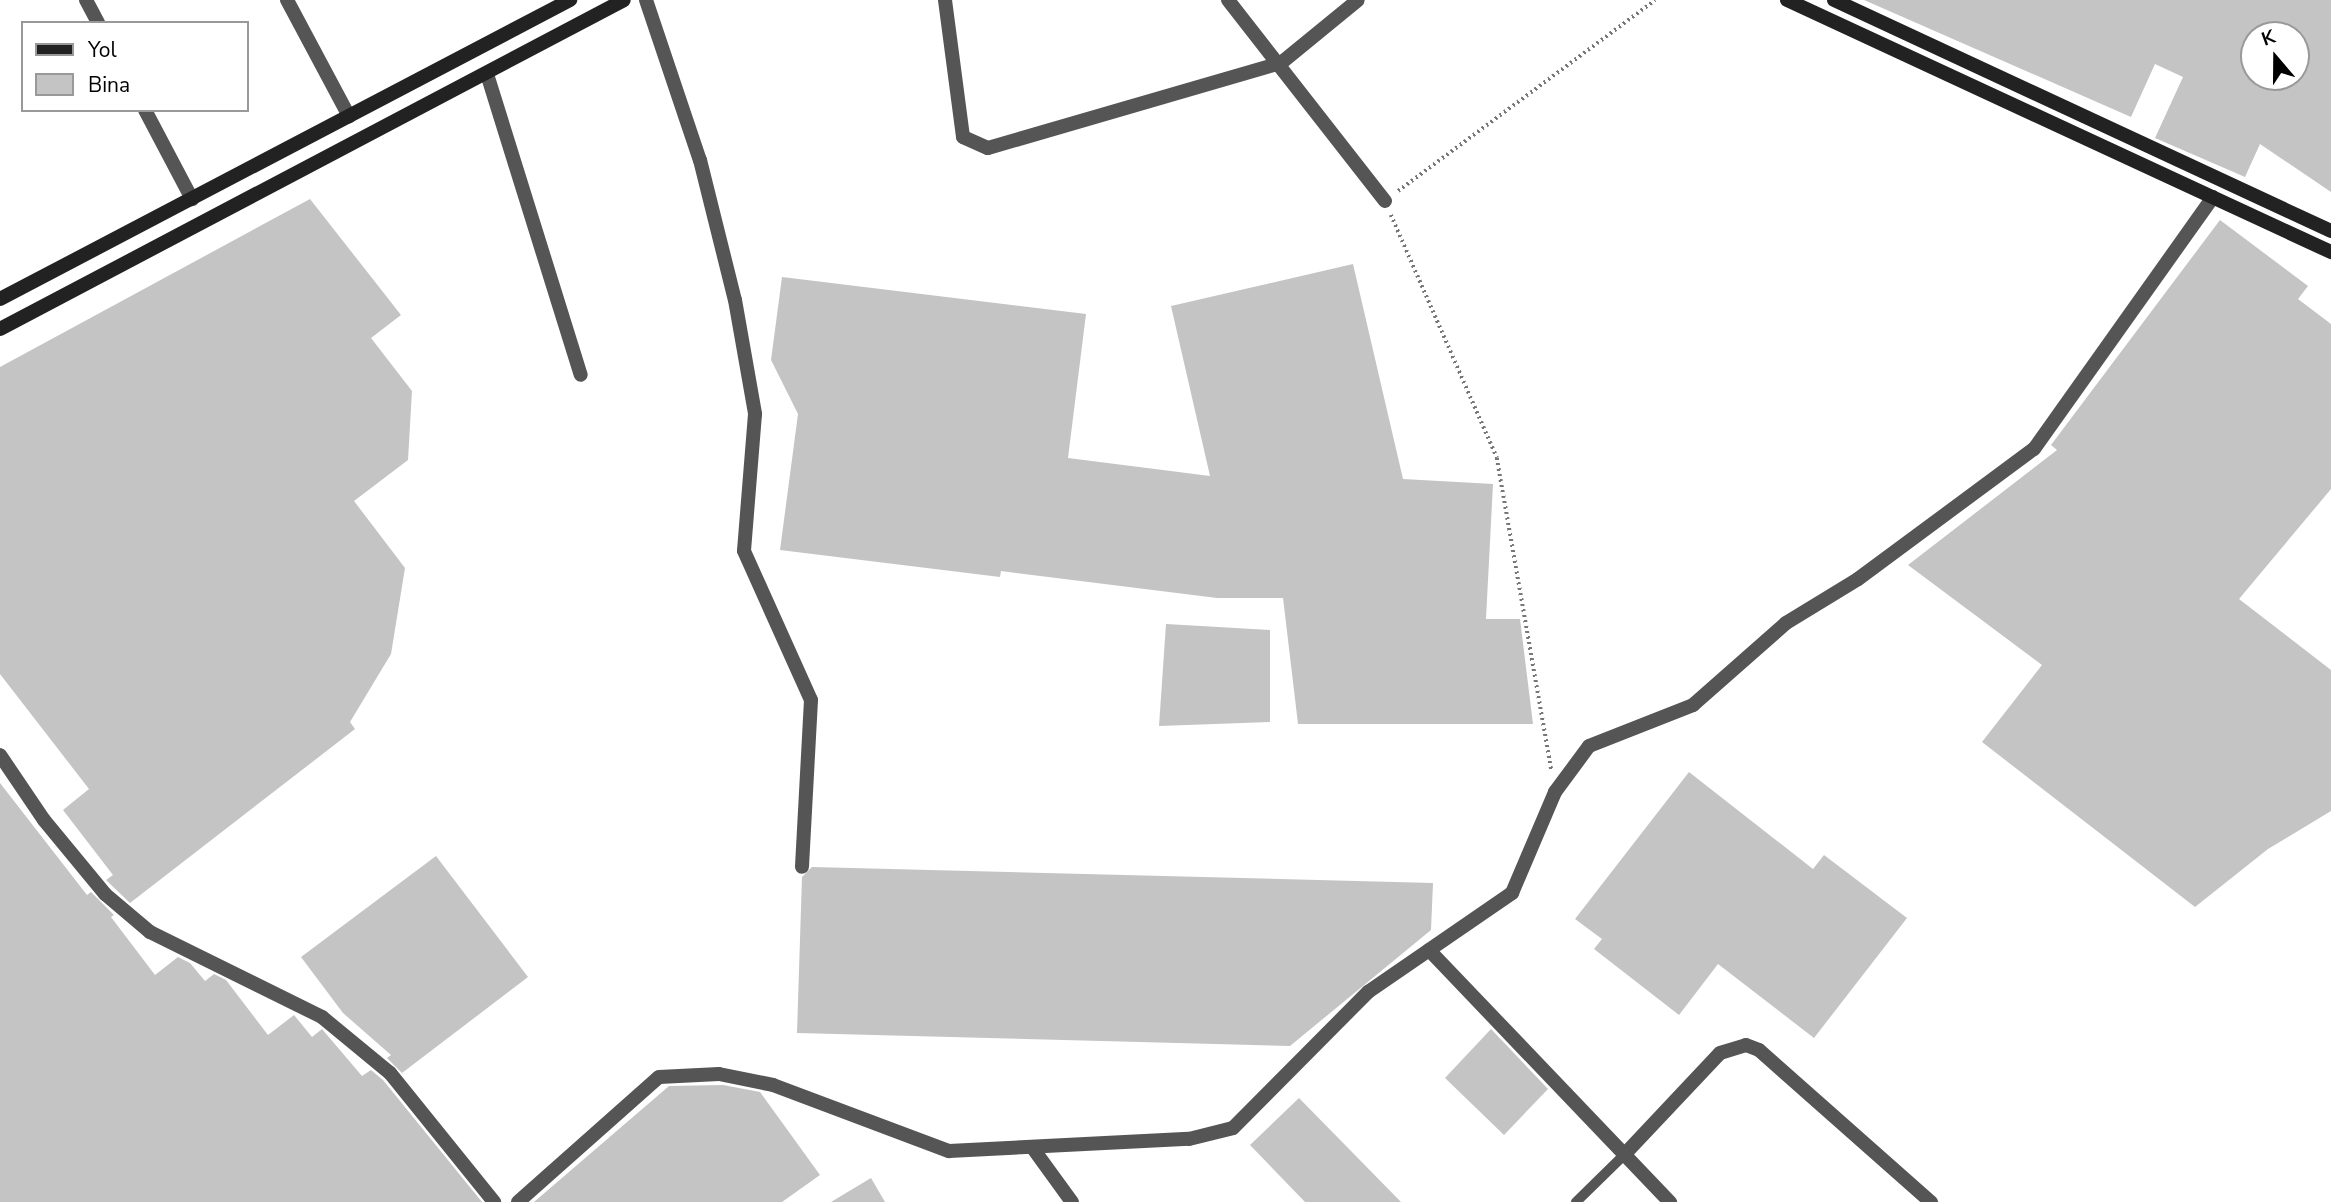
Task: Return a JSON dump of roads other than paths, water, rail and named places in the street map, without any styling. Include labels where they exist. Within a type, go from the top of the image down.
[{"type":"street","points":[[86,0],[97,21]]},
{"type":"street","points":[[287,0],[362,140]]},
{"type":"street","points":[[0,299],[570,0]]},
{"type":"street","points":[[0,329],[624,0]]},
{"type":"street","points":[[646,0],[700,160],[735,300],[755,414],[744,551],[811,700],[802,867]]},
{"type":"street","points":[[945,0],[964,137],[988,148],[1281,64],[1359,0]]},
{"type":"street","points":[[1228,0],[1281,64],[1385,201]]},
{"type":"street","points":[[1787,0],[2331,252]]},
{"type":"street","points":[[1834,0],[2331,231]]},
{"type":"street","points":[[487,74],[581,374]]},
{"type":"street","points":[[146,112],[192,198]]},
{"type":"street","points":[[518,1202],[659,1077],[719,1074],[773,1085],[949,1152],[1189,1139],[1233,1128],[1368,992],[1512,893],[1555,792],[1589,746],[1693,705],[1786,623],[1858,579],[2034,449],[2213,197]]},
{"type":"street","points":[[0,755],[44,820],[106,894],[150,932],[322,1017],[390,1073],[494,1202]]},
{"type":"street","points":[[1429,950],[1623,1156],[1670,1202]]},
{"type":"street","points":[[1623,1156],[1720,1053],[1746,1045],[1759,1050],[1931,1202]]},
{"type":"street","points":[[1032,1147],[1072,1202]]},
{"type":"lane","points":[[1576,1202],[1623,1156]]}]
